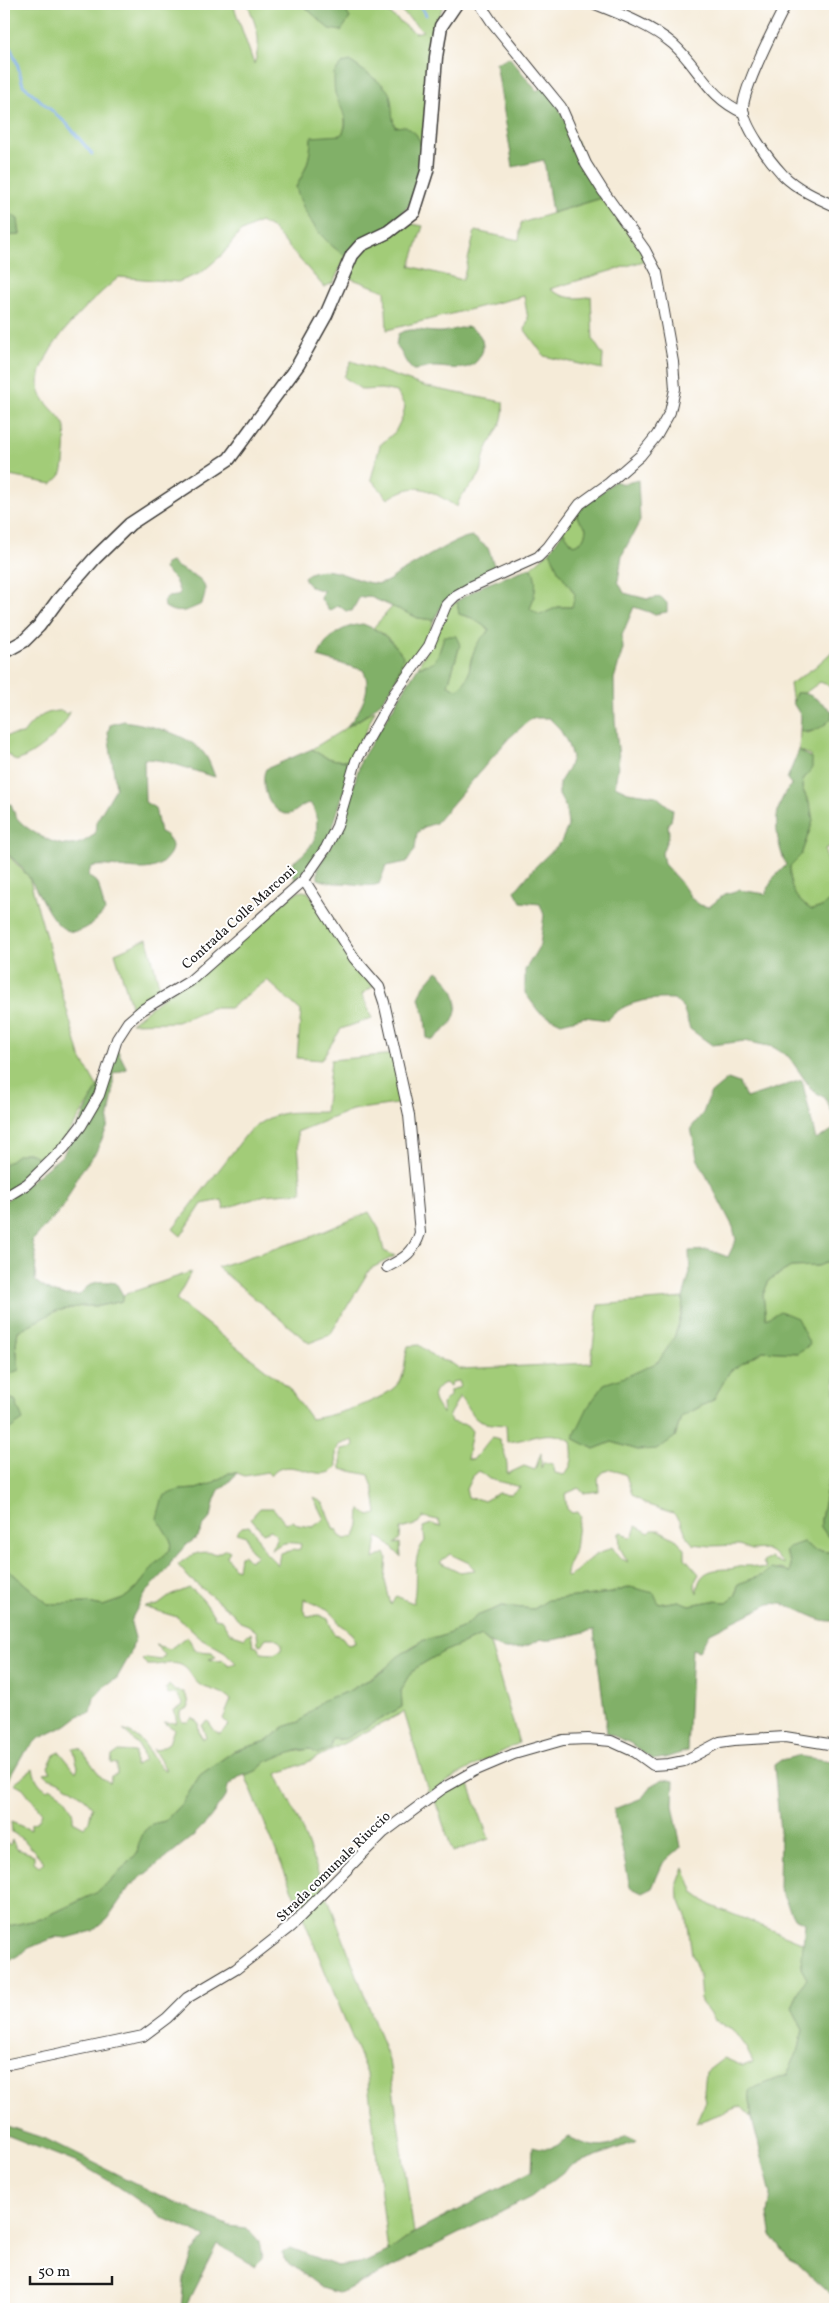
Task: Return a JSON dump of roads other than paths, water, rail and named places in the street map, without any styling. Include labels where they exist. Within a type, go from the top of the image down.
[{"type":"street","points":[[4,652],[24,641],[39,626],[58,600],[130,524],[229,460],[298,365],[326,315],[352,255],[361,245],[388,232],[414,212],[427,171],[436,57],[442,26],[456,4]]},
{"type":"street","name":"Contrada Colle Marconi","points":[[4,1198],[27,1184],[64,1148],[81,1126],[99,1095],[116,1039],[128,1022],[142,1010],[196,976],[304,880],[326,848],[337,826],[356,761],[394,694],[429,646],[446,605],[470,586],[538,556],[548,547],[580,504],[631,464],[652,442],[670,412],[675,389],[670,335],[657,273],[645,250],[602,191],[586,164],[561,107],[527,67],[480,4]]},
{"type":"street","points":[[595,4],[620,14],[673,44],[714,94],[744,113]]},
{"type":"street","points":[[786,4],[746,91],[744,113],[754,136],[783,175],[806,192],[835,206]]},
{"type":"street","points":[[304,880],[354,958],[379,987],[395,1048],[408,1115],[420,1233],[416,1246],[408,1257],[387,1267]]},
{"type":"street","name":"Strada comunale Riuccio","points":[[4,2065],[143,2036],[167,2018],[187,1998],[236,1968],[291,1926],[383,1833],[442,1789],[474,1771],[514,1754],[564,1740],[588,1739],[611,1741],[635,1752],[653,1764],[669,1764],[684,1761],[720,1742],[734,1740],[785,1737],[835,1745]]},
{"type":"waterway","points":[[419,4],[426,15]]},
{"type":"waterway","points":[[4,38],[8,42],[17,63],[23,85],[67,124],[92,154]]}]
